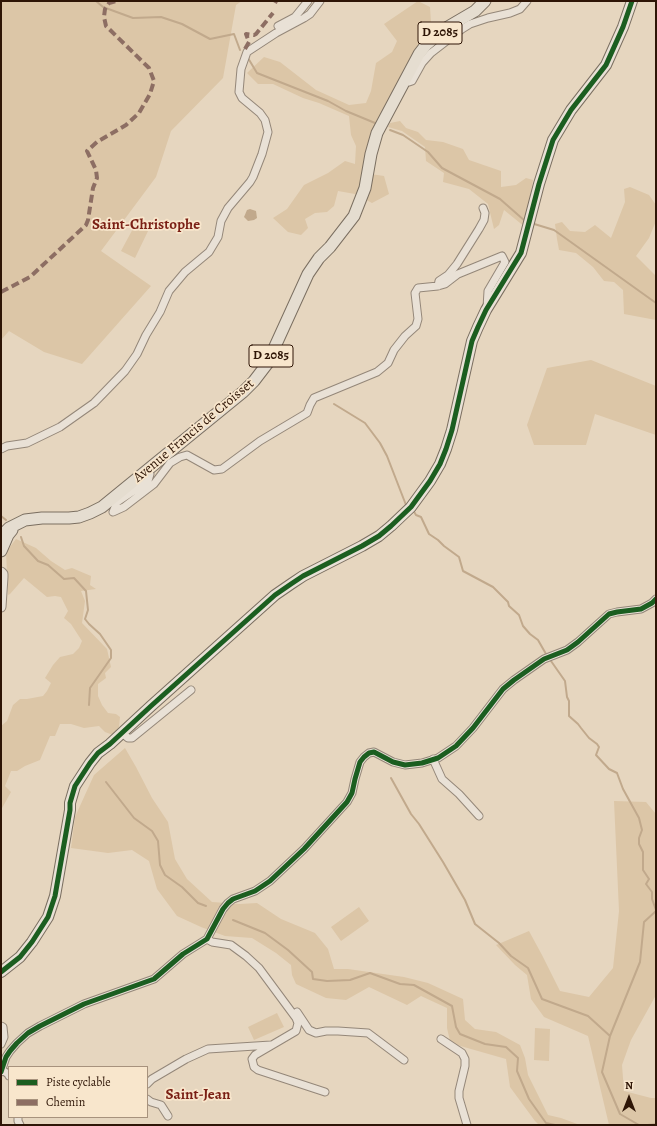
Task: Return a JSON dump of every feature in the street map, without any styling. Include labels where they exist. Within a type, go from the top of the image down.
[{"type":"main road","name":"D 2085","points":[[406,79],[426,45],[446,28],[475,11],[486,1]]},
{"type":"main road","points":[[1,972],[20,957],[32,942],[48,917],[55,896],[70,810],[89,773],[110,744],[275,595],[303,576],[362,546],[378,536],[411,507],[422,494],[437,469],[446,449],[452,430],[472,340],[486,310],[521,253],[539,184],[553,140],[571,110],[606,64],[623,26],[632,1]]},
{"type":"main road","name":"Avenue Francis de Croisset","points":[[2,536],[8,528],[32,519],[80,517],[102,507],[243,392],[254,381],[267,364],[308,274],[319,258],[330,247],[354,216],[365,188],[377,133],[406,79]]},
{"type":"main road","points":[[1,551],[8,535],[17,524]]},
{"type":"street","points":[[1,449],[7,446],[27,443],[60,427],[94,403],[125,371],[137,354],[146,335],[160,312],[168,292],[185,272],[209,252],[218,237],[221,220],[228,208],[243,192],[253,177],[262,154],[268,132],[265,120],[260,113],[242,98],[239,92],[241,69],[248,52],[272,29],[294,17],[308,1]]},
{"type":"street","points":[[251,49],[310,14],[320,1]]},
{"type":"street","points":[[406,79],[410,82],[412,81],[422,63],[431,53],[462,28],[488,18],[520,9],[527,1]]},
{"type":"street","points":[[438,286],[439,281],[448,275],[457,264],[479,229],[484,220],[485,213],[483,208]]},
{"type":"street","points":[[148,470],[150,474],[148,481],[117,502],[113,512],[124,507],[154,484],[170,463],[180,457],[187,455],[214,470],[222,469],[260,441],[308,413],[314,398],[377,372],[388,363],[394,350],[405,336],[416,326],[418,319],[415,294],[418,288],[445,284],[458,274],[502,256],[504,262],[488,291],[486,310]]},
{"type":"street","points":[[1,572],[3,577],[1,607]]},
{"type":"street","points":[[1,1071],[10,1051],[28,1033],[84,1004],[154,979],[183,954],[207,939],[228,903],[233,899],[255,891],[270,881],[327,825],[347,802],[352,793],[354,779],[360,762],[369,753],[374,752],[393,762],[405,765],[438,758],[456,746],[473,728],[503,689],[514,680],[544,659],[567,650],[609,614],[641,609],[656,599]]},
{"type":"street","points":[[122,733],[128,738],[132,738],[191,690]]},
{"type":"street","points":[[433,759],[442,780],[459,794],[479,816]]},
{"type":"street","points":[[207,939],[212,942],[230,945],[246,956],[262,972],[296,1018],[298,1024],[296,1030],[255,1055],[252,1059],[254,1067],[258,1070],[325,1092]]},
{"type":"street","points":[[262,972],[270,977],[309,1030],[316,1033],[338,1030],[368,1033],[404,1060]]},
{"type":"street","points":[[1,1026],[3,1027],[4,1037],[1,1044]]},
{"type":"street","points":[[441,1039],[462,1053],[465,1059],[459,1098],[467,1125]]},
{"type":"street","points":[[148,1083],[152,1079],[186,1059],[208,1049],[271,1044]]},
{"type":"street","points":[[148,1100],[162,1105],[168,1116]]},
{"type":"shaded area","points":[[1,1],[242,1],[236,5],[223,78],[171,131],[156,177],[101,251],[151,286],[82,364],[44,352],[9,331],[1,340]]},
{"type":"shaded area","points":[[418,1],[430,7],[431,23],[373,130],[367,145],[364,173],[384,176],[389,194],[372,203],[355,194],[338,191],[334,206],[327,212],[315,213],[305,219],[308,228],[301,235],[288,232],[273,218],[287,209],[304,185],[328,173],[345,161],[355,164],[356,146],[351,135],[349,116],[303,98],[273,84],[258,84],[247,73],[264,57],[280,62],[316,90],[349,105],[366,103],[371,91],[376,63],[392,52],[397,41],[384,24]]},
{"type":"shaded area","points":[[400,121],[406,128],[418,132],[426,140],[443,142],[463,149],[469,160],[501,171],[501,187],[516,185],[526,178],[533,180],[525,227],[504,210],[499,225],[494,229],[488,204],[469,189],[443,182],[444,173],[426,161],[425,147],[402,131],[388,127],[390,123]]},
{"type":"shaded area","points":[[630,187],[649,195],[656,205],[656,221],[649,238],[636,256],[656,276],[656,320],[624,314],[623,290],[614,282],[604,281],[593,267],[576,253],[559,250],[555,224],[562,222],[570,231],[585,232],[595,225],[611,238],[625,202],[624,189]]},
{"type":"shaded area","points":[[250,209],[256,211],[257,218],[248,221],[244,217],[247,210]]},
{"type":"shaded area","points":[[136,223],[149,229],[135,258],[121,251]]},
{"type":"shaded area","points":[[591,360],[656,386],[656,435],[595,414],[586,445],[534,445],[527,425],[547,368]]},
{"type":"shaded area","points":[[16,539],[36,548],[51,561],[65,570],[72,568],[91,576],[90,585],[96,589],[81,591],[85,601],[82,623],[107,649],[111,667],[105,673],[106,678],[98,684],[98,696],[108,713],[116,714],[120,717],[119,727],[113,735],[105,732],[99,726],[84,728],[71,724],[60,724],[55,736],[50,736],[40,760],[17,771],[11,771],[5,786],[11,792],[1,810],[1,726],[7,721],[13,705],[20,699],[43,696],[51,683],[45,678],[53,665],[60,657],[73,654],[79,648],[82,641],[71,624],[64,618],[68,611],[61,597],[47,597],[24,578],[8,595],[6,552]]},
{"type":"shaded area","points":[[125,748],[152,798],[168,822],[175,859],[187,879],[212,902],[240,904],[257,903],[281,919],[315,933],[328,949],[334,969],[348,969],[404,977],[428,983],[463,999],[465,1020],[475,1029],[496,1032],[520,1045],[525,1058],[528,1075],[548,1115],[580,1125],[539,1125],[510,1087],[506,1059],[457,1045],[450,1041],[447,1028],[447,1008],[421,996],[407,1005],[369,987],[346,1000],[326,998],[296,984],[292,975],[291,965],[276,953],[252,938],[225,936],[177,916],[157,889],[149,861],[132,850],[108,853],[71,848],[75,817],[94,775]]},
{"type":"shaded area","points":[[614,801],[646,802],[656,814],[656,995],[631,1040],[622,1065],[624,1091],[656,1098],[656,1125],[609,1125],[588,1036],[544,1017],[531,999],[527,975],[496,945],[529,931],[560,991],[589,997],[613,968],[619,911]]},
{"type":"shaded area","points":[[359,907],[369,921],[341,941],[331,927]]},
{"type":"shaded area","points":[[277,1013],[284,1027],[254,1040],[248,1027]]},
{"type":"shaded area","points":[[535,1028],[550,1029],[549,1061],[534,1060]]},
{"type":"waterway","points":[[96,1],[103,7],[133,18],[161,17],[182,24],[210,39],[234,34],[240,50]]},
{"type":"waterway","points":[[248,58],[257,73],[328,101],[346,111],[375,123]]},
{"type":"waterway","points":[[390,130],[403,135],[428,152],[442,168],[500,199],[525,221]]},
{"type":"waterway","points":[[531,223],[554,230],[656,303]]},
{"type":"waterway","points":[[334,404],[365,423],[380,443],[387,456],[406,505]]},
{"type":"waterway","points":[[413,510],[416,515],[421,517],[429,534],[459,557],[463,571],[493,587],[508,602],[509,606],[519,615],[523,626],[538,640],[546,654]]},
{"type":"waterway","points":[[1,516],[6,520]]},
{"type":"waterway","points":[[21,537],[24,546],[38,561],[48,565],[64,579],[74,578],[86,591],[88,610],[85,619],[100,634],[111,650],[111,658],[90,688],[89,705]]},
{"type":"waterway","points":[[551,661],[565,681],[569,701],[569,716],[578,724],[589,738],[597,744],[599,747],[596,755],[609,769],[617,773],[623,789],[639,818],[642,830],[639,838],[639,844],[643,852],[643,870],[649,879],[646,884],[652,892],[652,899],[656,910]]},
{"type":"waterway","points":[[391,778],[411,814],[443,862],[465,900],[475,924],[499,943],[511,956],[528,968],[542,999],[588,1016],[610,1036]]},
{"type":"waterway","points":[[106,782],[134,818],[152,831],[158,841],[160,865],[165,875],[182,887],[198,903],[206,906]]},
{"type":"waterway","points":[[639,1125],[620,1114],[602,1072],[610,1036],[640,962],[644,922],[656,911]]},
{"type":"waterway","points":[[233,920],[265,933],[288,950],[312,972],[313,979],[327,981],[350,980],[370,973],[400,984],[414,985],[452,1006],[456,1027],[460,1034],[485,1044],[506,1047],[518,1058],[517,1071],[529,1099],[546,1123],[555,1125]]},
{"type":"waterway","points":[[648,1125],[656,1124]]},
{"type":"marked path","points":[[1,292],[30,277],[86,225],[93,188],[97,178],[96,170],[87,151],[97,142],[126,125],[139,113],[150,94],[154,81],[149,68],[106,26],[104,17],[105,9],[109,3],[116,1]]},
{"type":"marked path","points":[[245,49],[249,42],[246,34],[256,34],[273,13]]},
{"type":"cycle path","points":[[1,972],[20,957],[32,942],[48,917],[55,896],[70,803],[75,786],[98,753],[110,744],[275,595],[303,576],[379,536],[411,507],[430,481],[440,464],[452,430],[472,341],[486,310],[521,253],[539,184],[553,140],[571,110],[606,65],[623,27],[632,1]]},
{"type":"cycle path","points":[[1,1072],[6,1057],[10,1051],[28,1033],[84,1004],[154,979],[183,954],[207,939],[223,909],[228,903],[233,899],[255,891],[270,881],[304,849],[347,802],[352,793],[360,762],[369,753],[374,752],[393,762],[405,765],[422,763],[438,758],[456,746],[473,728],[503,689],[514,680],[544,659],[567,650],[609,614],[641,609],[656,599]]},
{"type":"district","name":"Saint-Christophe","points":[[146,225]]},
{"type":"district","name":"Saint-Jean","points":[[198,1095]]}]
